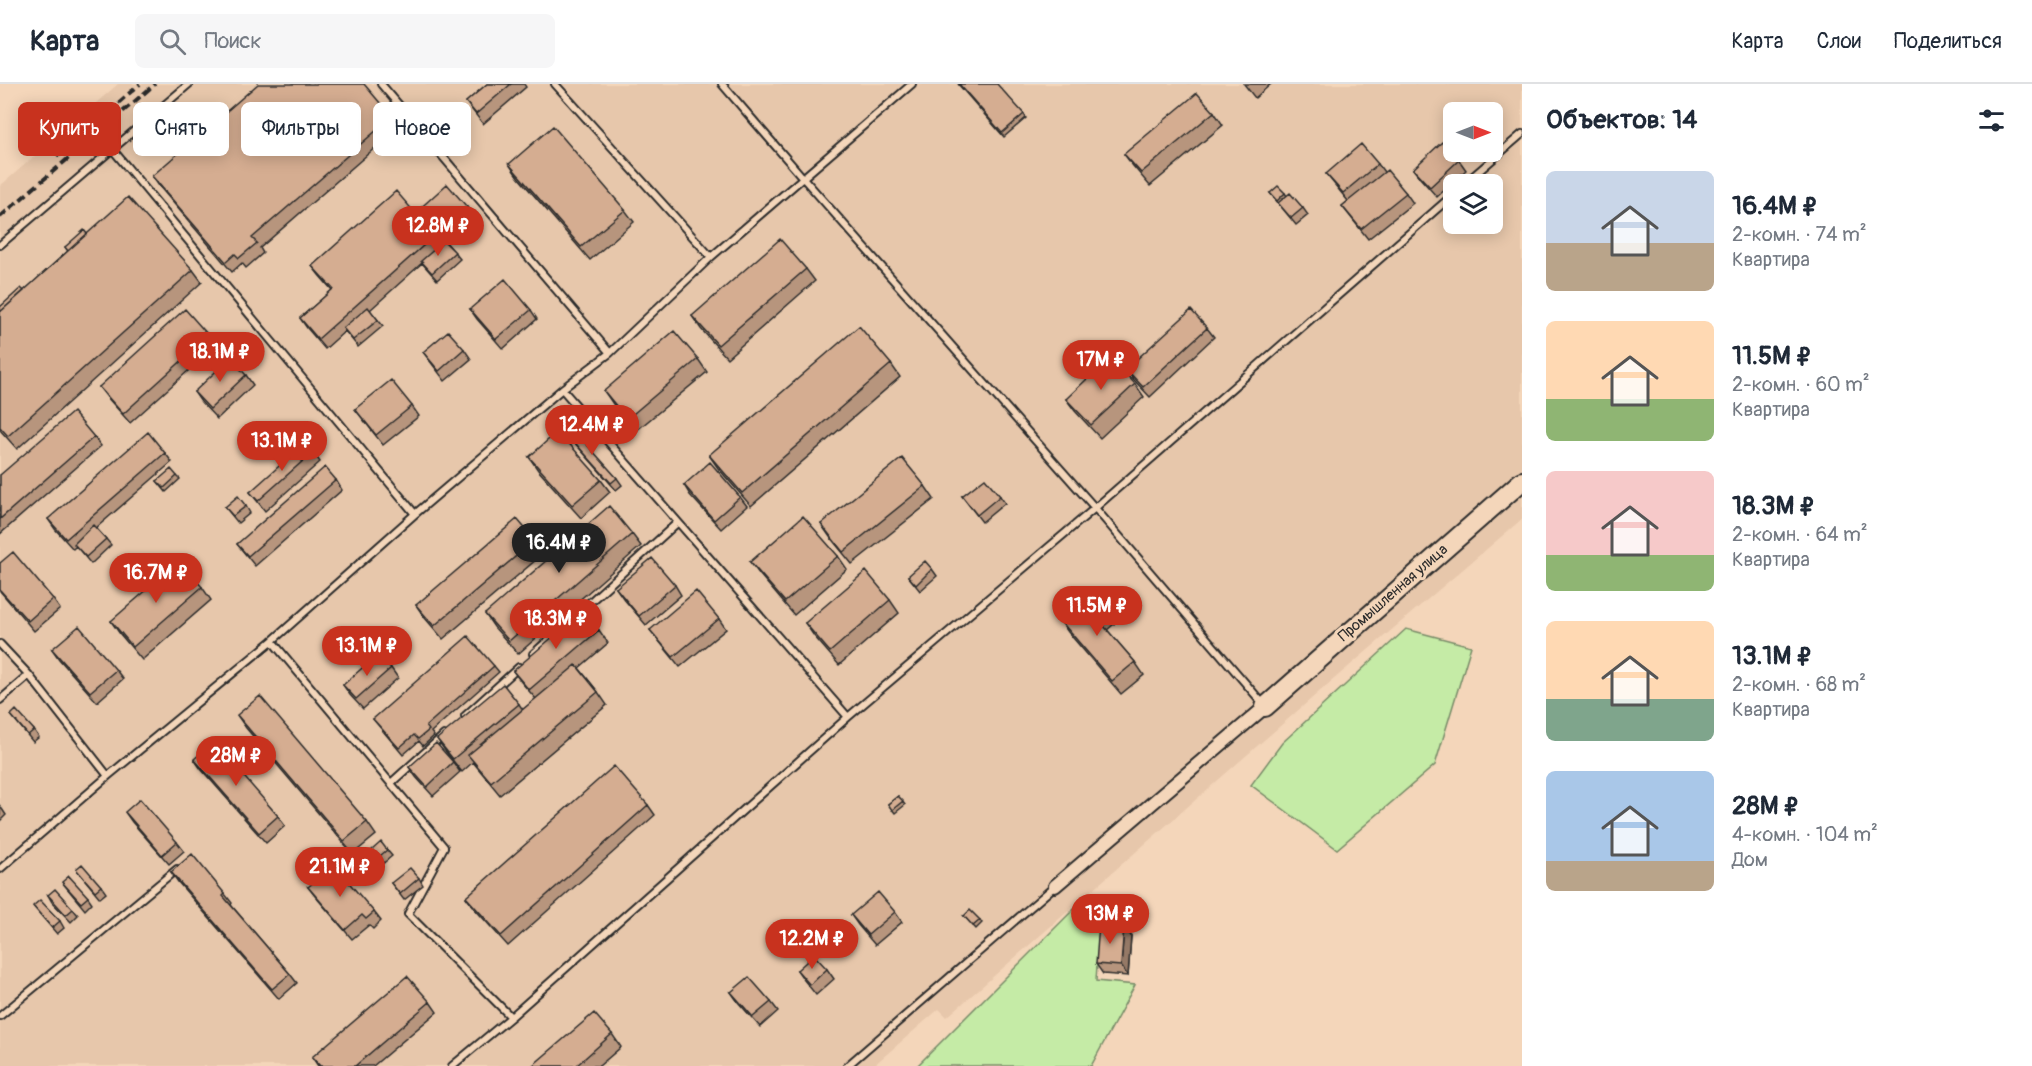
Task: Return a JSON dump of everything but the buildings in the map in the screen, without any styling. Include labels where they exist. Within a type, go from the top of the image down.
[{"type":"street","name":"Промышленная улица","points":[[1265,707],[1522,481]]},
{"type":"street","points":[[1055,886],[1265,707]]},
{"type":"lane","points":[[121,143],[189,84]]},
{"type":"lane","points":[[381,84],[610,353]]},
{"type":"lane","points":[[555,84],[711,257]]},
{"type":"lane","points":[[722,84],[1095,508],[1265,707]]},
{"type":"lane","points":[[0,869],[108,776],[272,641],[414,514],[562,389],[610,353],[711,257],[912,84]]},
{"type":"lane","points":[[1476,174],[1522,134]]},
{"type":"lane","points":[[0,245],[106,156]]},
{"type":"lane","points":[[118,156],[414,514]]},
{"type":"lane","points":[[452,1066],[511,1017],[848,717],[1095,508],[1443,204]]},
{"type":"lane","points":[[562,389],[848,717]]},
{"type":"lane","points":[[530,657],[677,523]]},
{"type":"lane","points":[[272,641],[444,848],[408,914],[511,1017]]},
{"type":"lane","points":[[0,644],[29,675],[108,776]]},
{"type":"lane","points":[[460,720],[521,665]]},
{"type":"lane","points":[[0,700],[29,675]]},
{"type":"lane","points":[[391,783],[452,728]]},
{"type":"lane","points":[[0,1016],[185,863]]},
{"type":"lane","points":[[847,1066],[1055,886]]},
{"type":"shaded area","points":[[118,84],[1522,84],[1522,519],[1327,685],[947,1017],[939,1009],[873,1066],[0,1066],[0,186],[35,156],[121,156],[121,102],[97,102]]},
{"type":"green space","points":[[1406,629],[1471,646],[1435,765],[1337,849],[1251,785],[1282,743]]},
{"type":"green space","points":[[1084,899],[1100,918],[1096,981],[1135,985],[1091,1066],[917,1066]]},
{"type":"railway","points":[[119,102],[140,84]]},
{"type":"railway","points":[[0,217],[155,84]]}]
